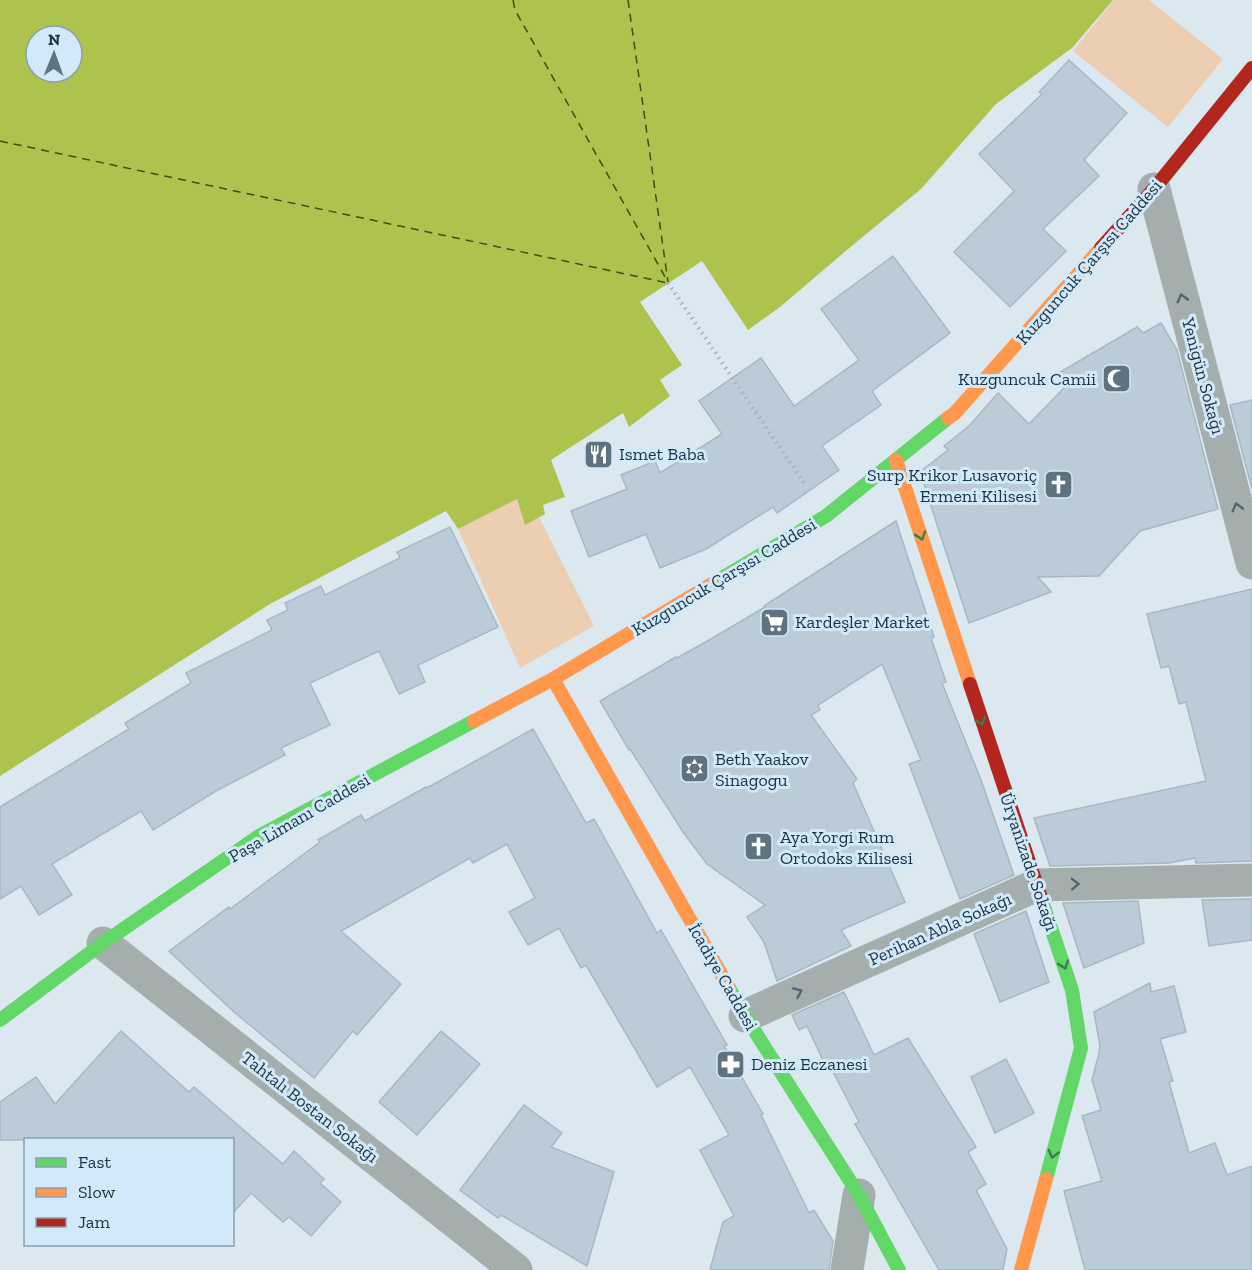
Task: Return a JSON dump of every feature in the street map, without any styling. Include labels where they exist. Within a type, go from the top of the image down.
[{"type":"main road","name":"Kuzguncuk Çarşısı Caddesi","points":[[553,680],[826,516],[955,413],[1154,189],[1252,68]]},
{"type":"main road","name":"Üryanizade Sokağı","points":[[896,460],[1072,990],[1081,1048],[1022,1270]]},
{"type":"main road","name":"Paşa Limanı Caddesi","points":[[0,1020],[103,944],[259,836],[553,680]]},
{"type":"main road","name":"İcadiye Caddesi","points":[[553,680],[745,1016],[859,1195],[899,1270]]},
{"type":"street","name":"Yenigün Sokağı","points":[[1154,189],[1252,563]]},
{"type":"street","name":"Perihan Abla Sokağı","points":[[745,1016],[1037,885],[1252,880]]},
{"type":"street","name":"Tahtalı Bostan Sokağı","points":[[103,944],[516,1270]]},
{"type":"street","points":[[847,1270],[859,1195]]},
{"type":"path","points":[[668,283],[826,516]]},
{"type":"shaded area","points":[[0,0],[1113,0],[1072,48],[996,104],[921,189],[780,307],[748,330],[702,261],[640,302],[682,365],[660,380],[670,396],[629,427],[623,413],[551,460],[565,497],[543,505],[545,514],[525,525],[517,499],[458,529],[446,511],[270,604],[0,776]]},
{"type":"shaded area","points":[[1114,0],[1149,0],[1223,59],[1168,127],[1073,51]]},
{"type":"shaded area","points":[[518,498],[525,524],[539,517],[594,626],[520,668],[458,529]]},
{"type":"building","points":[[1069,60],[1127,113],[1084,160],[1099,176],[1043,229],[1066,251],[1010,307],[954,252],[1014,191],[979,154],[1042,94],[1039,92]]},
{"type":"building","points":[[893,256],[950,333],[872,391],[881,405],[822,446],[839,470],[777,513],[773,507],[706,549],[660,568],[646,534],[589,557],[571,511],[627,489],[621,475],[655,461],[660,473],[722,434],[699,401],[761,358],[794,406],[859,360],[821,309]]},
{"type":"building","points":[[1161,323],[1177,350],[1218,509],[1140,531],[1099,576],[1038,577],[1051,592],[969,623],[920,472],[948,450],[944,446],[969,426],[998,393],[1029,424],[1065,387],[1057,374],[1137,327],[1143,333]]},
{"type":"building","points":[[1252,400],[1252,489],[1230,405]]},
{"type":"building","points":[[896,521],[934,637],[931,638],[946,682],[942,683],[981,780],[1014,875],[960,899],[909,764],[921,760],[882,664],[818,705],[820,710],[811,715],[857,779],[853,783],[905,902],[841,930],[851,946],[777,981],[764,942],[747,917],[765,905],[707,864],[629,750],[600,701],[765,607]]},
{"type":"building","points":[[450,527],[498,627],[418,665],[425,682],[399,694],[379,651],[310,683],[330,725],[281,748],[285,755],[216,791],[153,830],[141,811],[52,864],[72,895],[39,915],[21,886],[0,899],[0,807],[129,729],[125,723],[191,683],[186,673],[272,630],[267,620],[288,610],[285,603],[321,586],[325,595],[400,558],[397,552]]},
{"type":"building","points":[[1252,589],[1252,861],[1196,863],[1195,858],[1169,863],[1050,866],[1034,818],[1206,781],[1186,702],[1179,704],[1169,666],[1161,668],[1147,614]]},
{"type":"building","points":[[533,729],[586,823],[594,819],[657,933],[661,930],[727,1045],[724,1046],[763,1114],[761,1115],[809,1213],[814,1210],[833,1241],[829,1270],[710,1270],[723,1222],[734,1216],[700,1150],[729,1135],[690,1067],[657,1087],[586,965],[581,968],[559,928],[528,945],[509,912],[535,898],[507,844],[473,863],[470,858],[341,931],[401,984],[357,1035],[353,1031],[314,1078],[234,1012],[169,951],[320,842],[318,840],[361,815],[365,821]]},
{"type":"building","points":[[1252,899],[1252,940],[1209,946],[1202,900]]},
{"type":"building","points":[[1138,901],[1144,943],[1084,968],[1063,903]]},
{"type":"building","points":[[1026,911],[1049,982],[1000,1002],[974,934]]},
{"type":"building","points":[[1150,983],[1151,992],[1174,986],[1186,1032],[1160,1039],[1173,1081],[1169,1082],[1189,1153],[1215,1143],[1227,1175],[1252,1166],[1252,1270],[1085,1270],[1064,1191],[1102,1181],[1082,1116],[1101,1110],[1092,1080],[1100,1046],[1094,1012]]},
{"type":"building","points":[[844,992],[874,1055],[908,1038],[976,1147],[968,1152],[986,1184],[976,1190],[1007,1249],[1003,1270],[939,1270],[855,1124],[859,1122],[831,1068],[827,1069],[807,1026],[799,1030],[792,1015]]},
{"type":"building","points":[[121,1031],[189,1092],[194,1087],[283,1164],[294,1151],[324,1179],[320,1183],[341,1202],[311,1236],[289,1217],[283,1222],[251,1193],[234,1212],[234,1138],[0,1140],[0,1102],[36,1077],[55,1104]]},
{"type":"building","points":[[441,1031],[480,1064],[417,1135],[379,1102]]},
{"type":"building","points":[[1006,1059],[1034,1113],[995,1133],[971,1077]]},
{"type":"building","points":[[524,1105],[562,1133],[551,1147],[614,1172],[587,1266],[501,1215],[498,1218],[460,1190]]},
{"type":"ferry route","points":[[513,0],[515,10],[668,282]]},
{"type":"ferry route","points":[[628,0],[668,282]]},
{"type":"ferry route","points":[[0,141],[668,283]]},
{"type":"traffic: fast","points":[[712,584],[826,516],[948,418]]},
{"type":"traffic: fast","points":[[0,1020],[103,943],[259,836],[474,721]]},
{"type":"traffic: fast","points":[[1042,901],[1072,990],[1081,1048],[1046,1179]]},
{"type":"traffic: fast","points":[[729,988],[859,1195],[899,1270]]},
{"type":"traffic: slow","points":[[948,418],[955,413],[1101,248]]},
{"type":"traffic: slow","points":[[896,460],[970,684]]},
{"type":"traffic: slow","points":[[474,721],[553,679],[712,584]]},
{"type":"traffic: slow","points":[[553,679],[729,988]]},
{"type":"traffic: slow","points":[[1021,1270],[1046,1179]]},
{"type":"traffic: jam","points":[[1101,248],[1154,189],[1252,68]]},
{"type":"traffic: jam","points":[[970,684],[1042,901]]},
{"type":"place","name":"Kuzguncuk Camii","points":[[1117,379]]},
{"type":"place","name":"Ismet Baba","points":[[598,454]]},
{"type":"place","name":"Surp Krikor Lusavoriç Ermeni Kilisesi","points":[[1058,485]]},
{"type":"place","name":"Kardeşler Market","points":[[774,622]]},
{"type":"place","name":"Beth Yaakov Sinagogu","points":[[694,769]]},
{"type":"place","name":"Aya Yorgi Rum Ortodoks Kilisesi","points":[[759,847]]},
{"type":"place","name":"Deniz Eczanesi","points":[[730,1064]]}]
